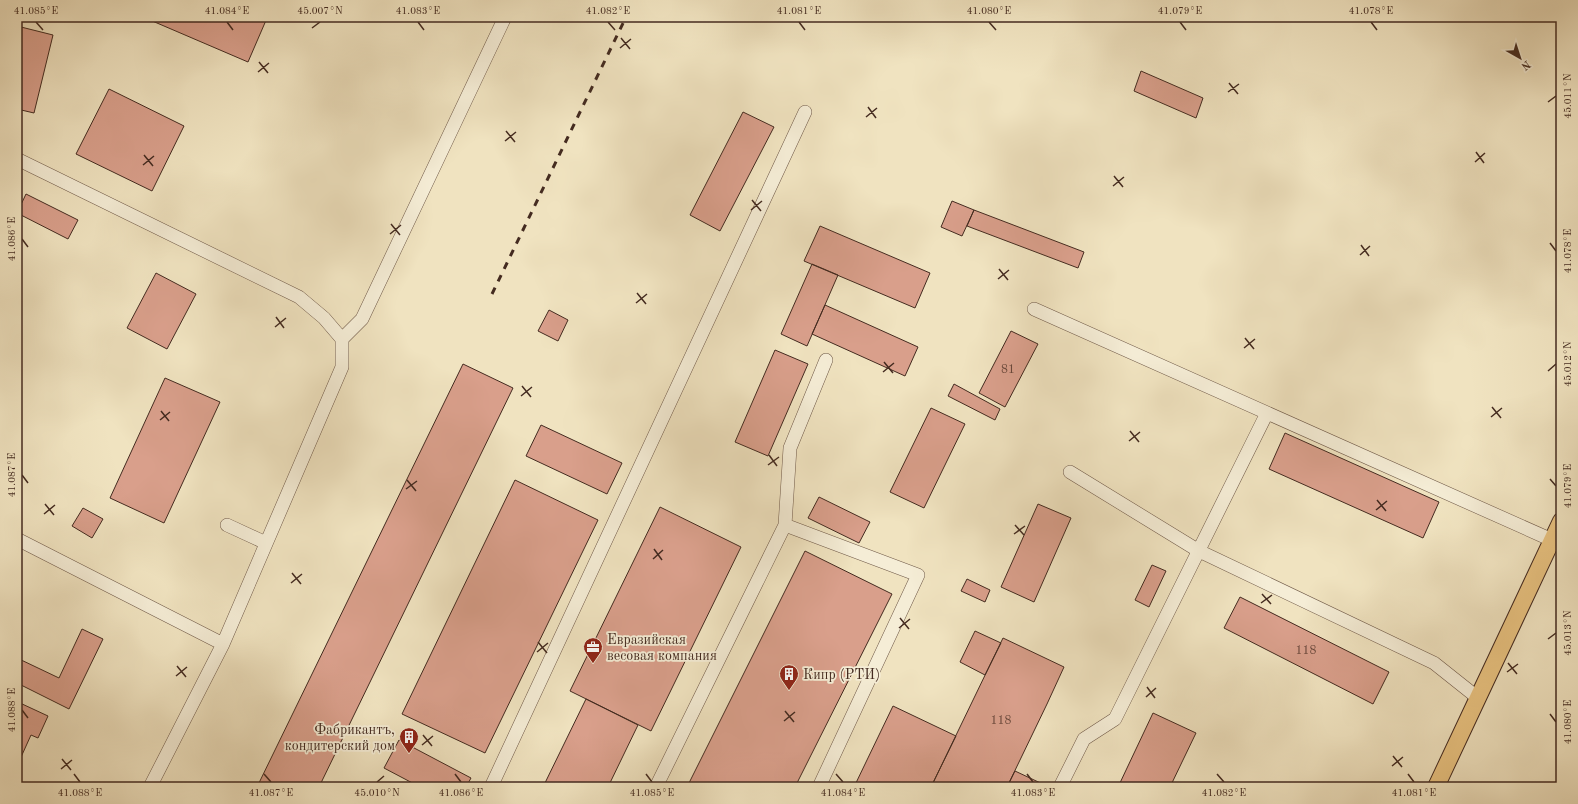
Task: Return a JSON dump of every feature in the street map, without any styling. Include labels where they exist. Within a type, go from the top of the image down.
[{"type":"main road","points":[[1436,787],[1561,521]]},
{"type":"street","points":[[342,340],[362,319],[505,17]]},
{"type":"street","points":[[490,787],[805,112]]},
{"type":"street","points":[[17,159],[299,297],[324,318],[342,340],[342,367],[223,644],[150,787]]},
{"type":"street","points":[[1034,309],[1552,540]]},
{"type":"street","points":[[656,787],[785,525],[790,448],[826,360]]},
{"type":"street","points":[[1060,787],[1084,739],[1115,719],[1268,413]]},
{"type":"street","points":[[1070,472],[1199,551],[1434,663],[1478,698]]},
{"type":"street","points":[[227,525],[266,543]]},
{"type":"street","points":[[785,525],[918,575],[819,787]]},
{"type":"street","points":[[17,539],[223,644]]},
{"type":"building","points":[[143,17],[264,17],[267,18],[248,62]]},
{"type":"building","points":[[17,26],[53,35],[34,113],[17,109]]},
{"type":"building","points":[[1141,71],[1203,98],[1196,118],[1134,91]]},
{"type":"building","points":[[109,89],[184,126],[152,191],[76,154]]},
{"type":"building","points":[[743,112],[774,127],[720,231],[690,215]]},
{"type":"building","points":[[26,194],[78,220],[68,239],[17,213]]},
{"type":"building","points":[[952,201],[974,210],[962,236],[941,227]]},
{"type":"building","points":[[974,210],[1084,252],[1078,268],[967,226]]},
{"type":"building","points":[[820,226],[930,273],[915,308],[804,261]]},
{"type":"building","points":[[812,264],[838,275],[807,346],[781,334]]},
{"type":"building","points":[[156,273],[196,294],[167,349],[127,328]]},
{"type":"building","points":[[825,305],[918,347],[905,376],[812,334]]},
{"type":"building","points":[[549,310],[568,320],[558,341],[538,331]]},
{"type":"building","points":[[1011,331],[1038,344],[1005,407],[979,393]]},
{"type":"building","points":[[775,350],[808,364],[768,456],[735,442]]},
{"type":"building","points":[[463,364],[513,388],[319,787],[257,787]]},
{"type":"building","points":[[165,378],[220,402],[164,523],[110,498]]},
{"type":"building","points":[[954,384],[1000,409],[995,420],[948,396]]},
{"type":"building","points":[[931,408],[965,424],[924,508],[890,492]]},
{"type":"building","points":[[541,425],[622,463],[607,494],[526,456]]},
{"type":"building","points":[[1285,433],[1439,502],[1423,538],[1269,469]]},
{"type":"building","points":[[515,480],[598,520],[485,753],[402,714]]},
{"type":"building","points":[[819,497],[870,522],[859,543],[808,518]]},
{"type":"building","points":[[1038,504],[1071,518],[1034,602],[1001,587]]},
{"type":"building","points":[[660,507],[741,547],[651,731],[570,691]]},
{"type":"building","points":[[83,508],[103,519],[92,538],[72,526]]},
{"type":"building","name":"Кипр (РТИ)","points":[[805,551],[892,594],[795,787],[687,787]]},
{"type":"building","points":[[1152,565],[1166,571],[1149,607],[1135,600]]},
{"type":"building","points":[[967,579],[990,590],[985,602],[961,591]]},
{"type":"building","points":[[1240,597],[1389,672],[1373,704],[1224,628]]},
{"type":"building","points":[[82,629],[103,639],[69,709],[17,683],[17,658],[59,678]]},
{"type":"building","points":[[975,631],[1001,643],[985,675],[960,662]]},
{"type":"building","points":[[1003,638],[1064,667],[1007,787],[931,787]]},
{"type":"building","points":[[586,699],[638,725],[608,787],[543,787]]},
{"type":"building","points":[[20,703],[48,716],[38,738],[31,735],[17,766],[17,709]]},
{"type":"building","points":[[893,706],[956,736],[931,787],[854,787]]},
{"type":"building","points":[[1153,713],[1196,733],[1170,787],[1122,787],[1119,785]]},
{"type":"building","name":"Фабрикантъ, кондитерский дом","points":[[399,740],[471,778],[466,787],[420,787],[384,768]]},
{"type":"building","points":[[1015,771],[1049,787],[1007,787]]},
{"type":"railway","points":[[492,294],[626,17]]},
{"type":"place","name":"Евразийская весовая компания","points":[[593,664]]},
{"type":"place","name":"Кипр (РТИ)","points":[[789,691]]},
{"type":"place","name":"Фабрикантъ, кондитерский дом","points":[[409,754]]}]
